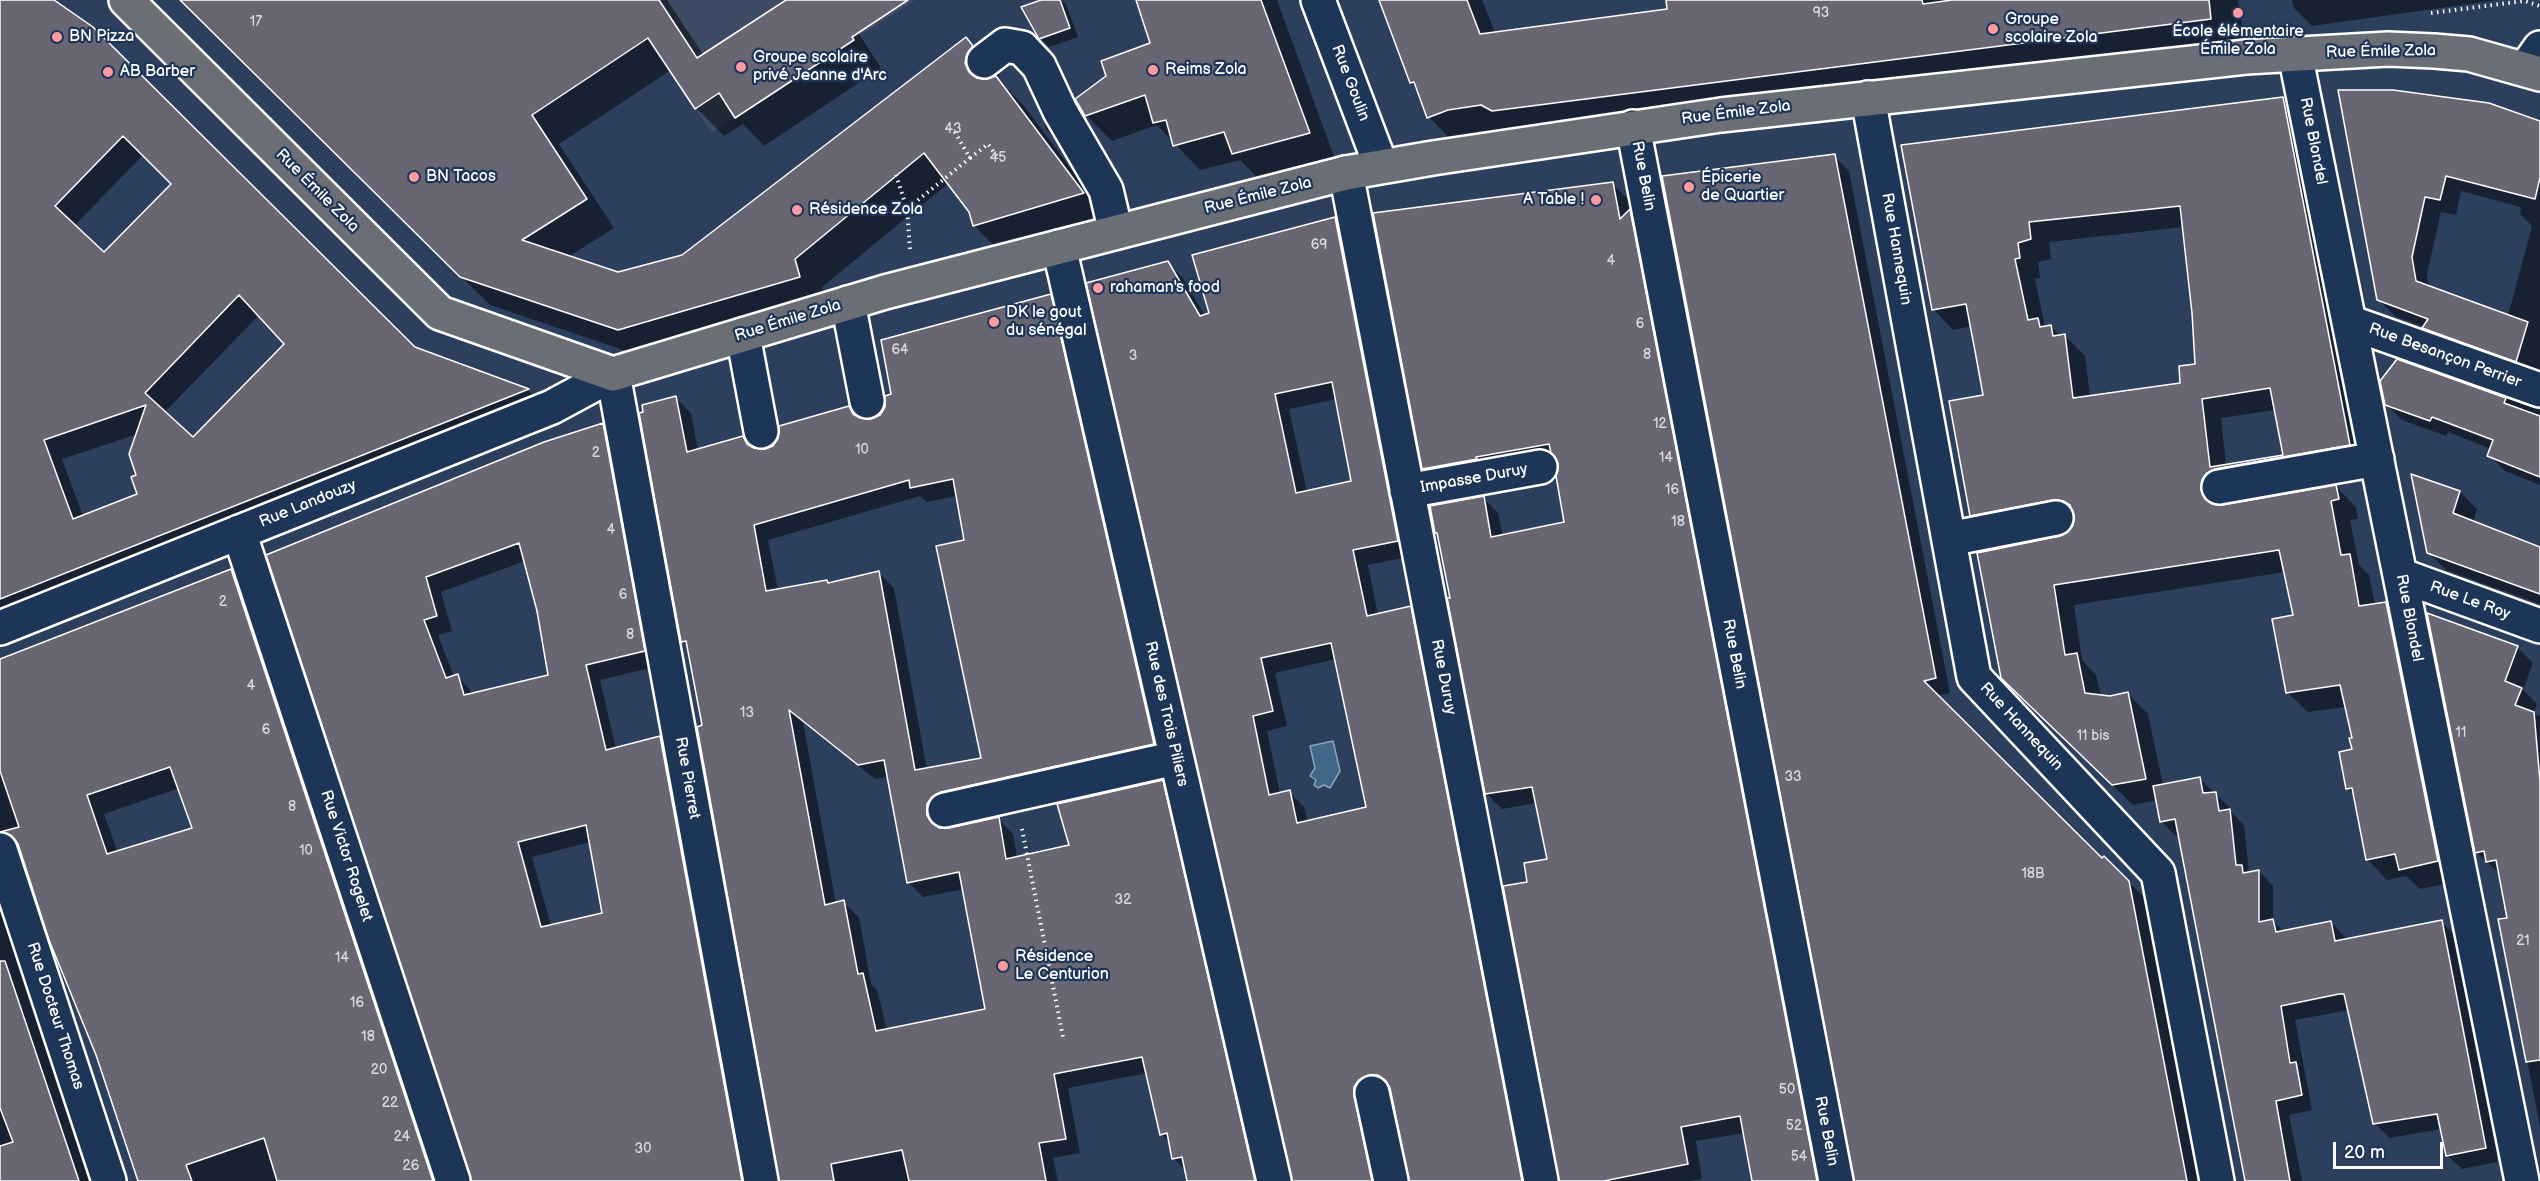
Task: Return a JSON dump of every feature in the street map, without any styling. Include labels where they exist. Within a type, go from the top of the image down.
[{"type":"main road","name":"Rue Émile Zola","points":[[126,0],[440,313],[614,374],[848,303],[1116,232],[1381,166],[1633,126],[2246,57],[2388,49],[2469,54],[2535,63]]},
{"type":"street","name":"Rue Goulin","points":[[1318,0],[1381,166]]},
{"type":"street","points":[[984,61],[1005,45],[1022,48],[1039,66],[1060,111],[1106,190],[1116,232]]},
{"type":"street","name":"Rue Blondel","points":[[2295,54],[2522,1181]]},
{"type":"street","name":"Rue Hannequin","points":[[1868,98],[1952,489],[1949,539],[1974,677],[2158,873],[2217,1181]]},
{"type":"street","name":"Rue Belin","points":[[1633,126],[1836,1181]]},
{"type":"street","name":"Rue Duruy","points":[[1346,173],[1541,1181]]},
{"type":"street","name":"Rue des Trois Piliers","points":[[1059,247],[1274,1181]]},
{"type":"street","points":[[848,303],[867,401]]},
{"type":"street","name":"Rue Besançon Perrier","points":[[2349,322],[2540,390]]},
{"type":"street","points":[[743,335],[761,431]]},
{"type":"street","name":"Rue Landouzy","points":[[0,628],[552,407],[614,374]]},
{"type":"street","name":"Rue Pierret","points":[[614,374],[761,1181]]},
{"type":"street","points":[[2219,487],[2377,459]]},
{"type":"street","name":"Impasse Duruy","points":[[1407,491],[1540,467]]},
{"type":"street","points":[[1949,539],[2056,518]]},
{"type":"street","name":"Rue Victor Rogelet","points":[[239,532],[453,1181]]},
{"type":"street","name":"Rue Le Roy","points":[[2400,575],[2540,626]]},
{"type":"street","points":[[945,810],[1176,758]]},
{"type":"street","name":"Rue Docteur Thomas","points":[[0,850],[109,1181]]},
{"type":"street","points":[[1372,1093],[1391,1181]]},
{"type":"path","points":[[953,129],[970,158]]},
{"type":"path","points":[[907,209],[988,144],[998,158]]},
{"type":"path","points":[[896,175],[907,209],[910,249]]},
{"type":"path","points":[[1015,793],[1063,1037]]},
{"type":"shaded area","name":"Groupe scolaire privé Jeanne d'Arc","points":[[623,0],[915,0],[712,133]]},
{"type":"shaded area","points":[[1333,741],[1340,771],[1330,788],[1324,785],[1318,788],[1314,785],[1316,780],[1310,776],[1315,768],[1310,746]]},
{"type":"building","points":[[0,0],[54,0],[93,27],[415,347],[529,389],[0,599]],"holes":[[[123,136],[171,184],[104,252],[55,206]],[[239,295],[284,344],[193,437],[145,393]],[[146,405],[129,454],[136,475],[131,477],[137,494],[73,519],[44,440]]]},
{"type":"building","points":[[180,0],[659,0],[697,58],[786,0],[908,0],[852,37],[854,40],[735,118],[719,93],[695,109],[648,38],[532,115],[587,199],[522,240],[618,272],[682,255],[966,37],[973,46],[967,54],[965,63],[969,72],[977,78],[987,79],[996,76],[1084,193],[973,226],[969,212],[924,153],[795,259],[800,277],[618,330],[460,277]]},
{"type":"building","points":[[1041,0],[1060,0],[1070,28],[1039,39],[1021,7]]},
{"type":"building","points":[[1136,0],[1261,0],[1310,133],[1232,154],[1224,132],[1173,146],[1166,120],[1153,123],[1145,95],[1085,116],[1075,99],[1106,76],[1101,61],[1150,43]]},
{"type":"building","points":[[1379,0],[1467,0],[1480,34],[1667,9],[1666,0],[1922,0],[1923,4],[1952,0],[2209,0],[2211,19],[1492,111],[1481,105],[1448,110],[1427,118],[1414,82],[1410,83]]},
{"type":"building","points":[[2338,90],[2393,90],[2489,103],[2540,121],[2540,178],[2535,199],[2446,176],[2440,200],[2425,197],[2412,257],[2416,281],[2528,322],[2516,362],[2422,328],[2428,319],[2377,300]]},
{"type":"building","points":[[2283,97],[2350,445],[2216,469],[2207,473],[2202,480],[2201,490],[2205,499],[2212,504],[2222,505],[2336,485],[2339,499],[2331,501],[2341,555],[2350,554],[2359,606],[2386,602],[2438,861],[2399,870],[2395,854],[2366,860],[2352,788],[2346,789],[2339,752],[2352,749],[2349,738],[2352,738],[2340,685],[2286,693],[2272,619],[2293,615],[2279,550],[2054,585],[2065,655],[2077,653],[2085,693],[2110,696],[2128,692],[2146,779],[2112,785],[2001,678],[1977,553],[2060,536],[2068,532],[2073,525],[2074,515],[2070,505],[2063,501],[2053,500],[1970,516],[1949,401],[1983,395],[1975,351],[1966,304],[1932,310],[1901,145]],"holes":[[[2180,206],[2192,313],[2195,364],[2179,366],[2180,383],[2073,398],[2065,334],[2053,336],[2051,325],[2040,327],[2038,318],[2028,320],[2015,259],[2020,258],[2018,243],[2031,239],[2029,222]],[[2270,388],[2283,455],[2210,467],[2202,399]]]},
{"type":"building","points":[[1835,154],[1936,678],[1924,681],[2102,858],[2104,856],[2129,881],[2187,1181],[1854,1181],[1662,176]]},
{"type":"building","points":[[1613,182],[1620,219],[1630,209],[1817,1181],[1752,1181],[1740,1116],[1681,1127],[1688,1164],[1604,1181],[1559,1181],[1503,886],[1527,882],[1524,863],[1547,859],[1532,787],[1485,794],[1447,598],[1450,598],[1430,506],[1484,496],[1491,537],[1564,522],[1556,476],[1558,463],[1551,453],[1549,444],[1422,469],[1373,213]]},
{"type":"building","points":[[1335,217],[1398,541],[1353,550],[1367,616],[1411,606],[1522,1181],[1409,1181],[1390,1088],[1386,1081],[1378,1075],[1369,1075],[1359,1080],[1354,1087],[1354,1096],[1372,1181],[1292,1181],[1086,283],[1168,261],[1200,316],[1209,313],[1192,255]],"holes":[[[1332,382],[1351,481],[1296,493],[1275,394]],[[1331,643],[1366,807],[1297,823],[1290,790],[1269,795],[1253,716],[1273,711],[1261,658]]]},
{"type":"building","points":[[1051,294],[1154,744],[941,792],[932,797],[927,804],[927,815],[939,828],[949,828],[999,817],[1006,859],[1069,845],[1057,804],[1163,780],[1255,1181],[1187,1181],[1182,1157],[1172,1159],[1167,1133],[1160,1135],[1142,1057],[1054,1074],[1066,1139],[1039,1143],[1046,1181],[909,1181],[902,1150],[831,1164],[834,1181],[779,1181],[697,727],[702,725],[686,641],[681,642],[639,413],[643,412],[642,405],[676,396],[687,452],[743,436],[747,444],[754,448],[765,449],[773,446],[778,438],[779,426],[849,406],[853,414],[860,418],[871,419],[880,415],[885,407],[885,396],[891,394],[881,340]],"holes":[[[953,479],[964,540],[936,546],[981,758],[915,770],[879,571],[828,583],[827,580],[766,591],[754,525],[909,480],[910,488]],[[789,710],[858,765],[884,760],[907,883],[959,872],[985,1009],[876,1031],[863,973],[858,974],[844,900],[825,905]]]},
{"type":"building","points":[[2397,359],[2506,398],[2504,403],[2540,416],[2540,477],[2487,456],[2493,440],[2432,417],[2430,421],[2385,405],[2380,381]]},
{"type":"building","points":[[603,423],[645,651],[586,665],[606,750],[660,736],[742,1181],[471,1181],[266,555],[544,442]],"holes":[[[519,543],[537,611],[548,675],[464,695],[458,674],[446,678],[424,620],[437,616],[426,577]],[[586,825],[602,913],[541,927],[518,842]]]},
{"type":"building","points":[[2411,474],[2460,491],[2453,513],[2540,547],[2540,594],[2427,553]]},
{"type":"building","points":[[231,569],[433,1181],[277,1181],[264,1138],[186,1165],[192,1181],[138,1181],[96,1055],[49,940],[18,844],[12,836],[0,832],[19,827],[0,771],[0,659]],"holes":[[[170,767],[192,828],[107,854],[87,795]]]},
{"type":"building","points":[[2427,613],[2518,646],[2505,681],[2522,688],[2515,705],[2534,712],[2540,781],[2540,1060],[2526,1062],[2498,919],[2507,918],[2496,860],[2486,862],[2484,851],[2475,853]]},
{"type":"building","points":[[2200,777],[2203,793],[2216,792],[2219,811],[2230,809],[2236,865],[2242,865],[2243,873],[2259,870],[2259,922],[2273,919],[2276,932],[2331,921],[2335,941],[2442,920],[2486,1148],[2446,1156],[2437,1114],[2373,1124],[2344,994],[2339,994],[2281,1006],[2290,1063],[2296,1062],[2302,1095],[2276,1101],[2290,1181],[2245,1181],[2175,819],[2160,822],[2153,786]]},
{"type":"building","points":[[0,961],[5,961],[79,1181],[0,1181],[0,1146],[13,1142],[0,1108]]},
{"type":"place","name":"École élémentaire Émile Zola","points":[[2238,13]]},
{"type":"place","name":"Groupe scolaire Zola","points":[[1993,29]]},
{"type":"place","name":"BN Pizza","points":[[57,37]]},
{"type":"place","name":"Groupe scolaire privé Jeanne d'Arc","points":[[741,67]]},
{"type":"place","name":"Reims Zola","points":[[1153,70]]},
{"type":"place","name":"AB Barber","points":[[108,72]]},
{"type":"place","name":"BN Tacos","points":[[414,177]]},
{"type":"place","name":"Épicerie de Quartier","points":[[1689,187]]},
{"type":"place","name":"A Table !","points":[[1596,200]]},
{"type":"place","name":"Résidence Zola","points":[[797,210]]},
{"type":"place","name":"rahaman's food","points":[[1098,288]]},
{"type":"place","name":"DK le gout du sénégal","points":[[994,322]]},
{"type":"place","name":"Résidence Le Centurion","points":[[1003,966]]}]
